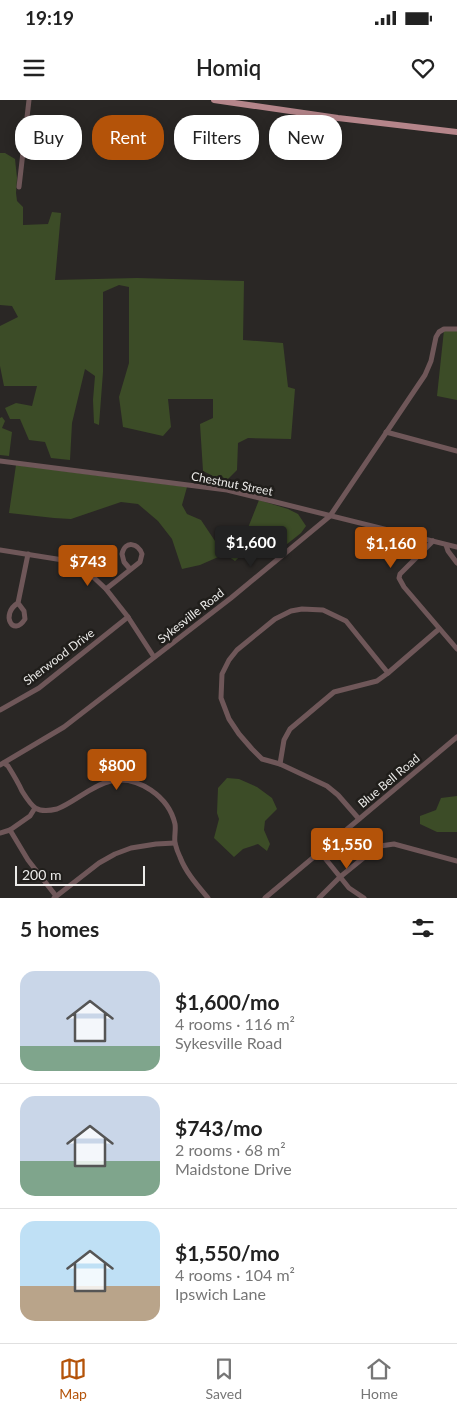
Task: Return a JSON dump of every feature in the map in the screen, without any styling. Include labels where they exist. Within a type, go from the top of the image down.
[{"type":"main road","points":[[214,100],[338,118],[457,132]]},
{"type":"street","points":[[19,187],[29,100]]},
{"type":"street","name":"Sykesville Road","points":[[2,764],[64,727],[231,598],[330,516],[425,375],[431,361],[436,336],[444,330],[457,329]]},
{"type":"street","points":[[386,432],[457,451]]},
{"type":"street","name":"Chestnut Street","points":[[0,461],[217,489],[457,547]]},
{"type":"street","points":[[433,541],[400,574],[399,578],[404,588],[457,650]]},
{"type":"street","points":[[446,544],[448,551],[457,563]]},
{"type":"street","points":[[106,590],[140,562],[142,554],[139,547],[134,545],[125,547],[122,554],[124,562],[130,569]]},
{"type":"street","points":[[0,550],[63,560],[89,573],[128,617],[154,657]]},
{"type":"street","points":[[18,604],[28,554]]},
{"type":"street","points":[[18,604],[24,611],[25,619],[22,624],[13,627],[5,622],[4,613],[10,606],[18,604]]},
{"type":"street","points":[[359,819],[344,800],[327,786],[280,764],[262,759],[239,734],[229,719],[221,698],[222,674],[237,650],[275,619],[291,611],[302,609],[323,610],[346,622],[388,673]]},
{"type":"street","name":"Sherwood Drive","points":[[0,710],[38,688],[128,617]]},
{"type":"street","points":[[280,764],[284,740],[290,729],[334,692],[377,681],[438,629]]},
{"type":"street","name":"Blue Bell Road","points":[[265,898],[457,737]]},
{"type":"street","points":[[2,764],[8,766],[30,804],[35,808],[45,810],[57,809],[112,781],[128,782],[147,787],[158,795],[169,809],[175,824],[175,843],[185,868],[208,898]]},
{"type":"street","points":[[0,833],[10,830],[30,816],[35,808]]},
{"type":"street","points":[[10,830],[28,860],[55,897],[98,863],[115,854],[131,848],[175,843]]},
{"type":"street","points":[[319,898],[340,877],[380,846],[394,844],[457,861]]},
{"type":"street","points":[[320,852],[349,888],[364,898]]},
{"type":"green space","points":[[0,153],[5,153],[15,159],[16,193],[17,201],[23,207],[23,225],[48,224],[52,212],[61,213],[55,280],[137,278],[244,281],[243,340],[283,343],[288,387],[295,389],[291,439],[248,438],[238,443],[237,470],[225,482],[203,471],[200,424],[213,418],[213,399],[168,399],[171,427],[163,436],[123,427],[119,397],[129,363],[129,287],[119,285],[103,292],[103,372],[99,425],[94,423],[95,376],[85,369],[72,423],[70,460],[51,458],[45,442],[29,440],[20,419],[10,419],[5,408],[16,403],[32,406],[37,386],[4,386],[0,366],[0,326],[18,317],[12,306],[0,305]]},
{"type":"green space","points":[[444,330],[457,330],[457,400],[437,396]]},
{"type":"green space","points":[[2,417],[5,421],[2,428],[12,432],[9,456],[0,455],[0,418]]},
{"type":"green space","points":[[16,465],[187,487],[182,505],[187,514],[201,520],[215,541],[246,533],[259,500],[298,514],[306,526],[301,533],[272,556],[262,543],[255,542],[235,561],[225,554],[200,565],[182,569],[172,539],[158,521],[138,504],[121,502],[71,519],[9,513]]},
{"type":"green space","points":[[227,778],[239,779],[257,787],[272,798],[277,809],[265,821],[264,830],[270,844],[267,851],[258,844],[243,849],[234,857],[214,838],[219,819],[217,813],[218,788]]},
{"type":"green space","points":[[457,796],[457,832],[437,832],[420,824],[420,816],[436,810],[441,798]]}]
